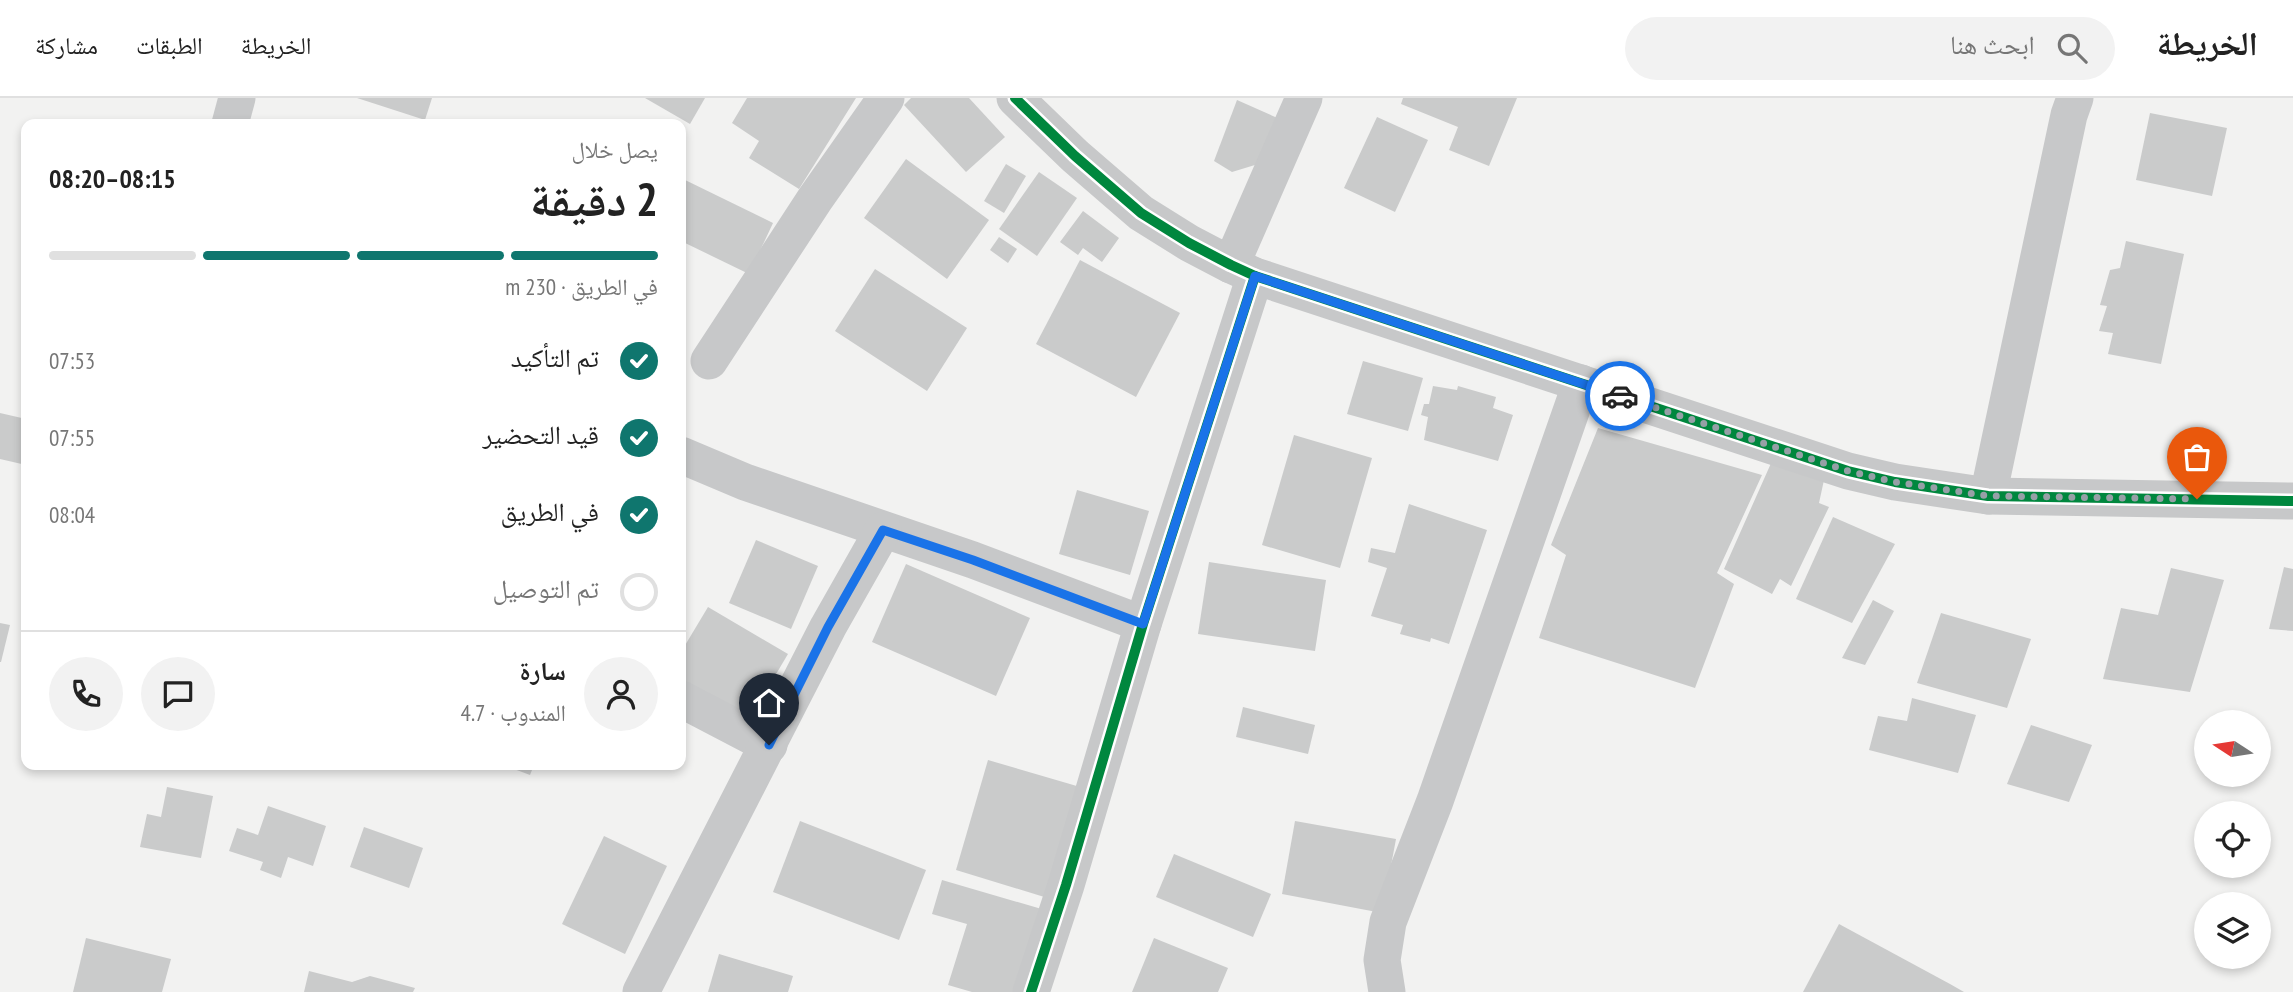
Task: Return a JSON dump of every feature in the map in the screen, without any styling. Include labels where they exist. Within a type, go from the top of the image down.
[{"type":"street","points":[[231,119],[237,98]]},
{"type":"street","points":[[709,361],[815,199],[886,98]]},
{"type":"street","points":[[1015,98],[1075,156],[1141,213],[1243,271],[1848,471],[1895,482],[1988,496],[2293,501]]},
{"type":"street","points":[[1031,992],[1066,885],[1143,624],[1243,271],[1304,98]]},
{"type":"street","points":[[1988,496],[2041,242],[2075,98]]},
{"type":"street","points":[[1387,992],[1381,960],[1388,922],[1435,801],[1581,383]]},
{"type":"street","points":[[686,458],[745,482],[973,560],[1143,624]]},
{"type":"street","points":[[641,992],[828,627],[883,530]]},
{"type":"street","points":[[686,702],[769,745]]},
{"type":"building","points":[[357,98],[432,98],[425,119]]},
{"type":"building","points":[[645,98],[705,98],[690,124],[686,119],[681,119]]},
{"type":"building","points":[[747,98],[856,98],[799,189],[749,158],[759,141],[732,123]]},
{"type":"building","points":[[911,98],[969,98],[1005,137],[966,172],[904,105]]},
{"type":"building","points":[[1403,98],[1517,98],[1489,166],[1449,150],[1458,127],[1401,104]]},
{"type":"building","points":[[1237,100],[1282,120],[1268,161],[1232,172],[1214,161]]},
{"type":"building","points":[[2150,113],[2227,128],[2212,196],[2136,180]]},
{"type":"building","points":[[1377,117],[1428,140],[1395,212],[1344,188]]},
{"type":"building","points":[[906,159],[989,220],[947,279],[864,218]]},
{"type":"building","points":[[1006,164],[1026,176],[1004,213],[984,201]]},
{"type":"building","points":[[1039,172],[1077,198],[1037,256],[999,229]]},
{"type":"building","points":[[686,180],[773,223],[749,274],[686,243]]},
{"type":"building","points":[[1083,211],[1119,238],[1102,262],[1083,248],[1078,255],[1060,242]]},
{"type":"building","points":[[999,237],[1017,249],[1008,263],[990,250]]},
{"type":"building","points":[[2126,241],[2184,254],[2161,364],[2108,354],[2113,333],[2099,331],[2107,306],[2100,305],[2110,270],[2120,268]]},
{"type":"building","points":[[1080,260],[1180,313],[1136,397],[1036,344]]},
{"type":"building","points":[[875,269],[967,328],[927,391],[835,331]]},
{"type":"building","points":[[1363,361],[1423,378],[1408,431],[1347,414]]},
{"type":"building","points":[[1433,386],[1457,390],[1458,386],[1496,397],[1493,408],[1513,415],[1498,461],[1424,440],[1428,417],[1421,415],[1424,404],[1429,404]]},
{"type":"building","points":[[0,413],[21,418],[21,464],[0,459]]},
{"type":"building","points":[[1598,428],[1762,475],[1717,573],[1734,584],[1695,688],[1539,638],[1566,555],[1551,545]]},
{"type":"building","points":[[1294,435],[1372,458],[1340,568],[1262,545]]},
{"type":"building","points":[[1772,461],[1824,480],[1819,503],[1829,507],[1791,586],[1780,579],[1772,594],[1724,569]]},
{"type":"building","points":[[1077,490],[1149,511],[1130,575],[1059,554]]},
{"type":"building","points":[[1409,504],[1487,530],[1449,644],[1431,638],[1430,642],[1400,634],[1403,625],[1371,616],[1387,568],[1368,562],[1371,548],[1395,553]]},
{"type":"building","points":[[1833,517],[1895,544],[1852,623],[1796,599]]},
{"type":"building","points":[[756,540],[818,566],[791,629],[729,603]]},
{"type":"building","points":[[1209,562],[1326,580],[1315,651],[1198,634]]},
{"type":"building","points":[[906,564],[1030,618],[996,696],[872,642]]},
{"type":"building","points":[[2284,567],[2293,569],[2293,631],[2269,629]]},
{"type":"building","points":[[2171,568],[2224,580],[2190,692],[2103,679],[2121,608],[2158,615]]},
{"type":"building","points":[[1873,600],[1894,611],[1865,665],[1842,658]]},
{"type":"building","points":[[708,607],[788,654],[744,728],[686,693],[686,644]]},
{"type":"building","points":[[1941,613],[2031,639],[2007,708],[1917,683]]},
{"type":"building","points":[[0,623],[10,625],[1,662],[0,662]]},
{"type":"building","points":[[1912,698],[1976,715],[1958,773],[1869,750],[1878,716],[1907,721]]},
{"type":"building","points":[[1243,707],[1315,725],[1308,754],[1236,737]]},
{"type":"building","points":[[2031,725],[2092,745],[2069,802],[2007,784]]},
{"type":"building","points":[[988,760],[1087,789],[1054,900],[956,870]]},
{"type":"building","points":[[516,770],[532,770],[530,775]]},
{"type":"building","points":[[167,787],[213,796],[201,858],[140,847],[147,814],[161,817]]},
{"type":"building","points":[[268,806],[326,826],[313,866],[288,857],[281,878],[260,870],[263,862],[229,851],[237,828],[258,835]]},
{"type":"building","points":[[800,821],[926,870],[899,940],[773,892]]},
{"type":"building","points":[[1295,821],[1396,839],[1382,913],[1282,894]]},
{"type":"building","points":[[364,827],[423,848],[409,888],[350,867]]},
{"type":"building","points":[[604,836],[667,866],[625,954],[562,924]]},
{"type":"building","points":[[1174,854],[1271,894],[1253,937],[1156,897]]},
{"type":"building","points":[[942,880],[1045,910],[1021,992],[972,992],[948,985],[967,924],[932,914]]},
{"type":"building","points":[[1839,924],[1950,984],[1964,992],[1803,992]]},
{"type":"building","points":[[86,938],[171,959],[162,992],[73,992]]},
{"type":"building","points":[[1154,938],[1228,968],[1218,992],[1132,992]]},
{"type":"building","points":[[719,954],[793,976],[788,992],[708,992]]},
{"type":"building","points":[[309,971],[352,982],[370,976],[415,988],[413,992],[304,992]]},
{"type":"cycle path","points":[[1015,98],[1075,156],[1141,213],[1189,243],[1255,276],[1848,471],[1895,482],[1988,496],[2293,501]]},
{"type":"cycle path","points":[[1031,992],[1066,885],[1143,624],[1255,276]]},
{"type":"way so far","points":[[1620,396],[1848,471],[1895,482],[1988,496],[2197,499]]},
{"type":"route","points":[[769,745],[828,627],[883,530],[973,560],[1143,624],[1255,276],[1620,396]]}]
